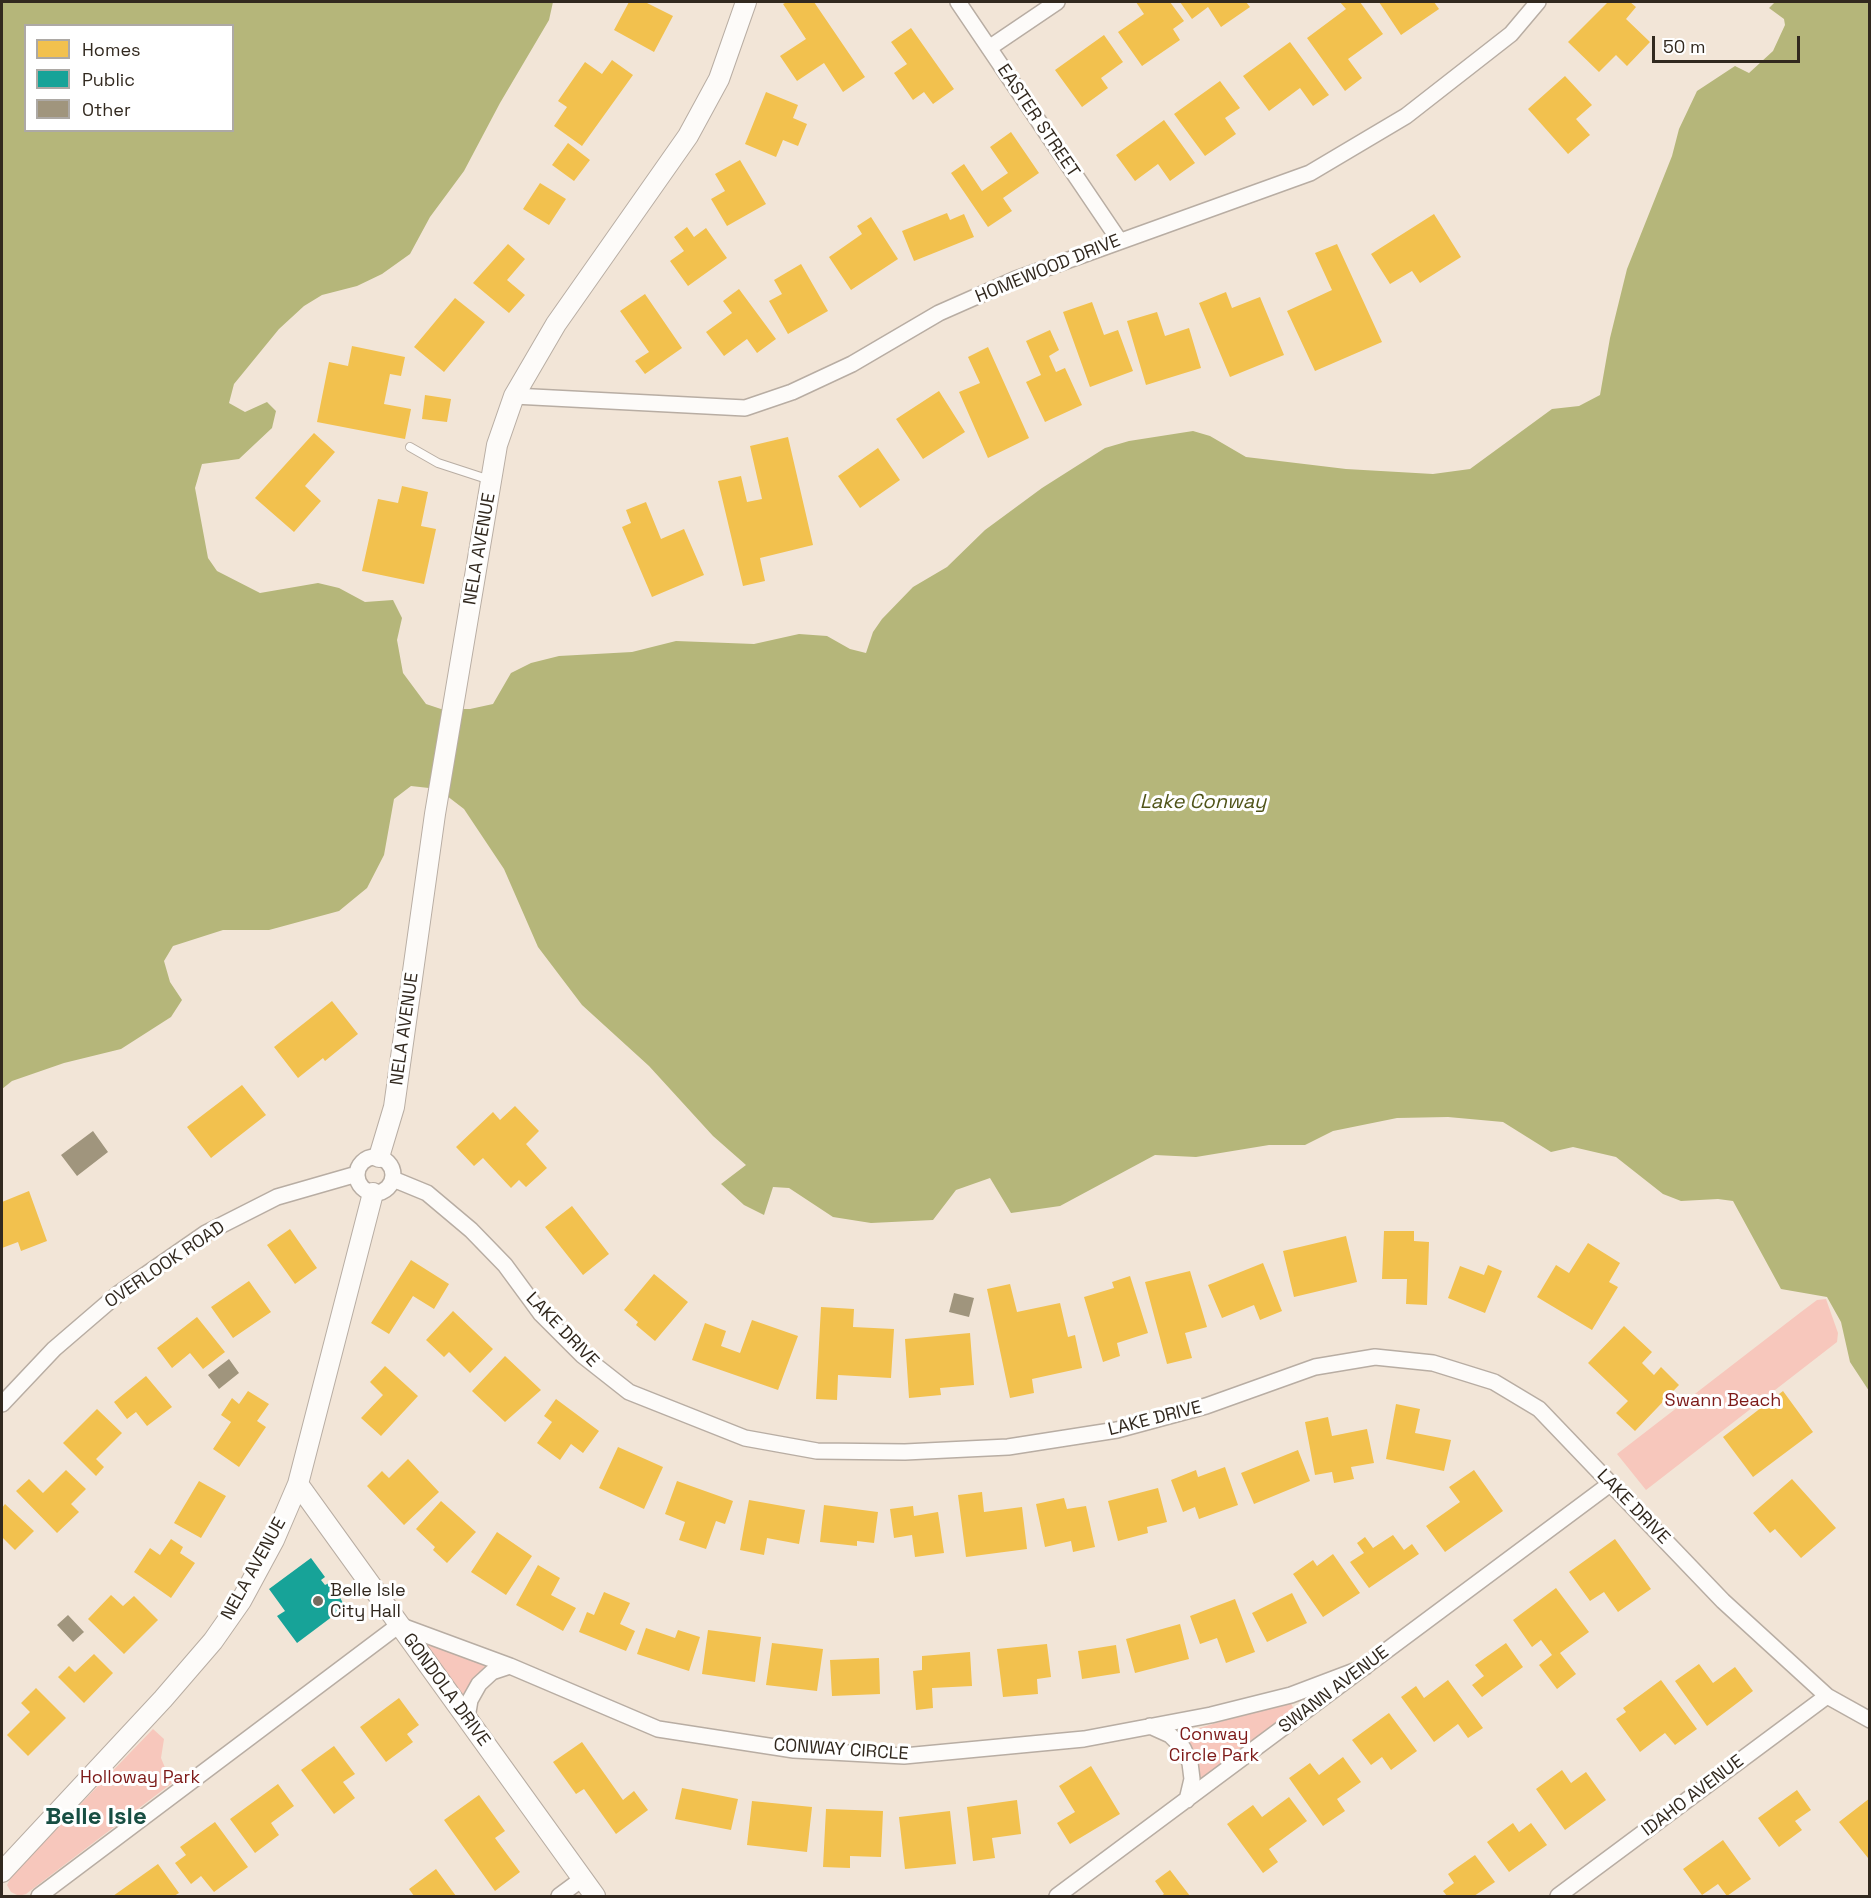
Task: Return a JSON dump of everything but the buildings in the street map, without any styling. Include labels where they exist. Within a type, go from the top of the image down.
[{"type":"street","name":"NELA AVENUE","points":[[379,1157],[394,1107],[435,814],[497,445],[514,396],[556,324],[688,136],[719,79],[746,2]]},
{"type":"street","name":"EASTER STREET","points":[[958,2],[1119,240]]},
{"type":"street","points":[[989,48],[1057,2]]},
{"type":"street","name":"HOMEWOOD DRIVE","points":[[514,396],[745,408],[792,392],[852,364],[949,309],[1016,279],[1310,173],[1406,116],[1511,34],[1538,2]]},
{"type":"street","points":[[379,1157],[389,1163],[393,1179],[387,1190],[373,1193],[360,1186],[357,1174],[362,1163],[379,1157]]},
{"type":"street","name":"OVERLOOK ROAD","points":[[2,1404],[54,1349],[118,1294],[206,1233],[277,1197],[357,1174]]},
{"type":"street","name":"LAKE DRIVE","points":[[393,1179],[427,1193],[471,1230],[505,1265],[541,1314],[573,1347],[629,1392],[745,1437],[817,1451],[905,1452],[1008,1447],[1117,1430],[1206,1406],[1315,1367],[1375,1357],[1433,1363],[1494,1382],[1539,1409],[1723,1601],[1827,1696],[1869,1720]]},
{"type":"street","name":"NELA AVENUE","points":[[2,1872],[164,1699],[213,1641],[241,1601],[274,1540],[298,1484],[373,1193]]},
{"type":"street","name":"GONDOLA DRIVE","points":[[298,1484],[595,1896]]},
{"type":"street","name":"SWANN AVENUE","points":[[1057,1896],[1610,1484]]},
{"type":"street","points":[[39,1896],[399,1625]]},
{"type":"street","name":"CONWAY CIRCLE","points":[[399,1625],[510,1666],[658,1729],[794,1750],[904,1756],[1084,1738],[1211,1715],[1291,1695],[1365,1667]]},
{"type":"street","points":[[467,1718],[470,1700],[479,1684],[492,1672],[510,1666]]},
{"type":"street","name":"IDAHO AVENUE","points":[[1558,1896],[1827,1696]]},
{"type":"street","points":[[1150,1726],[1170,1735],[1183,1748],[1190,1762],[1192,1779],[1187,1800]]},
{"type":"street","points":[[559,1896],[582,1879]]},
{"type":"lane","points":[[410,447],[438,463],[491,481]]},
{"type":"green space","name":"Swann Beach","points":[[1826,1299],[1838,1333],[1837,1342],[1646,1490],[1617,1454],[1817,1300]]},
{"type":"green space","points":[[421,1636],[485,1664],[486,1669],[473,1679],[464,1695],[460,1696],[420,1641]]},
{"type":"green space","name":"Conway Circle Park","points":[[1290,1701],[1294,1710],[1201,1780],[1186,1732]]},
{"type":"green space","name":"Holloway Park","points":[[153,1729],[164,1739],[161,1758],[166,1770],[171,1769],[174,1774],[172,1783],[26,1894],[19,1896],[11,1892],[7,1885],[12,1875]]},
{"type":"water","name":"Lake Conway","points":[[2,2],[553,2],[549,20],[500,103],[464,171],[430,217],[410,254],[382,274],[357,286],[322,295],[304,306],[279,329],[234,384],[229,403],[245,412],[267,402],[276,411],[272,428],[239,459],[202,464],[195,488],[208,558],[217,571],[260,593],[318,583],[339,588],[365,602],[393,600],[402,618],[397,640],[403,673],[426,704],[441,709],[470,709],[493,704],[511,673],[531,663],[559,656],[632,652],[676,641],[754,644],[799,634],[827,636],[850,649],[866,653],[873,632],[882,619],[913,587],[947,567],[985,530],[1042,488],[1105,448],[1129,441],[1193,431],[1210,436],[1246,457],[1346,469],[1433,474],[1470,469],[1552,409],[1579,406],[1600,395],[1610,338],[1627,269],[1672,156],[1679,129],[1697,91],[1735,66],[1749,73],[1773,51],[1785,25],[1784,19],[1769,8],[1775,2],[1869,2],[1869,1391],[1850,1362],[1841,1322],[1827,1297],[1781,1289],[1733,1201],[1718,1199],[1681,1201],[1663,1194],[1616,1157],[1573,1147],[1551,1152],[1503,1122],[1448,1117],[1397,1118],[1333,1131],[1305,1145],[1269,1145],[1196,1157],[1155,1155],[1060,1206],[1011,1213],[990,1178],[956,1190],[933,1220],[871,1223],[833,1217],[789,1188],[773,1187],[764,1215],[744,1205],[721,1184],[746,1165],[713,1136],[649,1066],[582,1005],[538,947],[504,869],[464,809],[438,789],[411,786],[394,799],[384,855],[367,888],[339,911],[269,930],[223,930],[173,946],[164,961],[170,982],[182,1000],[171,1017],[121,1049],[64,1063],[12,1081],[2,1089]]},
{"type":"place","name":"Belle Isle City Hall","points":[[318,1601]]},
{"type":"district","name":"Belle Isle","points":[[96,1817]]}]
